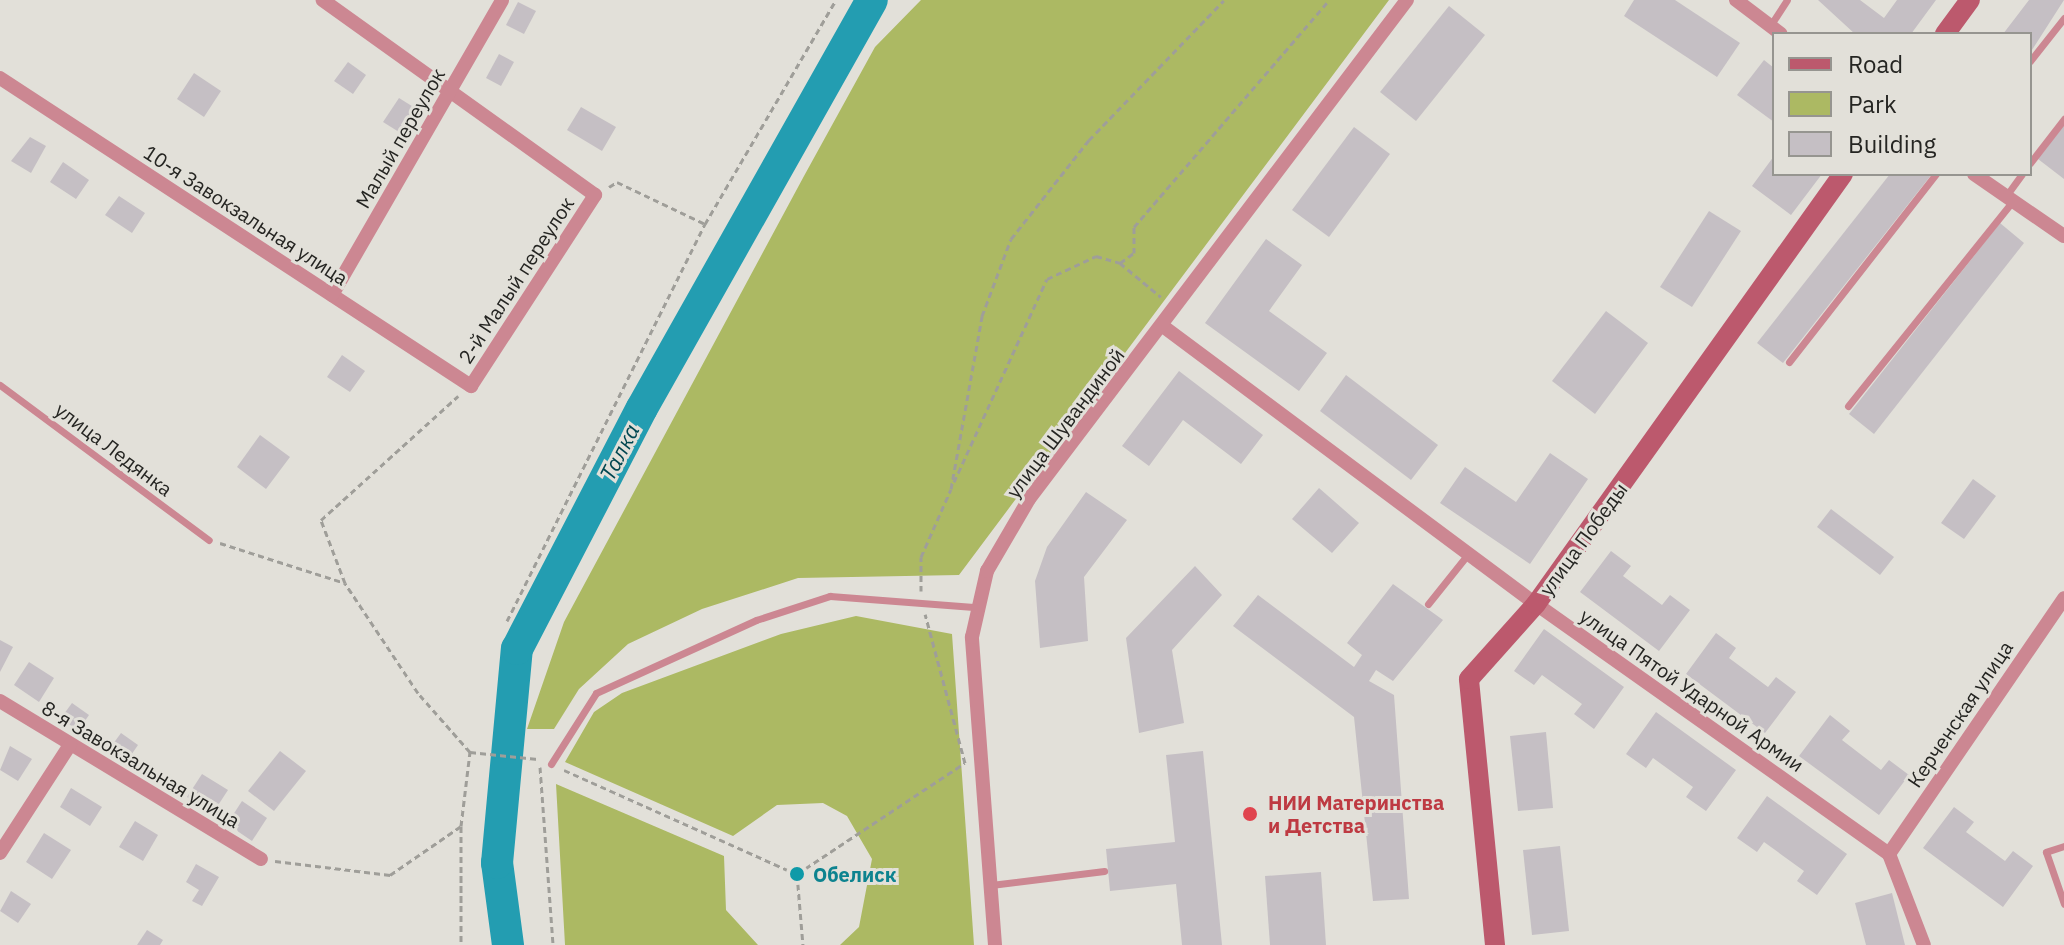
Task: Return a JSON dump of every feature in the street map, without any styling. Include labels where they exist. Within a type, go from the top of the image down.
[{"type":"street","points":[[323,0],[595,195]]},
{"type":"street","name":"Малый переулок","points":[[332,295],[502,0]]},
{"type":"street","name":"улица Шувандиной","points":[[974,607],[1029,499],[1164,327],[1407,0]]},
{"type":"street","points":[[1736,0],[1776,30]]},
{"type":"street","points":[[1946,32],[1970,0]]},
{"type":"street","name":"10-я Завокзальная улица","points":[[0,78],[471,386]]},
{"type":"street","name":"улица Победы","points":[[1495,945],[1469,679],[1536,604],[1842,176]]},
{"type":"street","points":[[1977,176],[2064,236]]},
{"type":"street","name":"2-й Малый переулок","points":[[471,386],[595,195]]},
{"type":"street","name":"улица Пятой Ударной Армии","points":[[1164,327],[1536,604],[1889,854]]},
{"type":"street","name":"Керченская улица","points":[[1889,854],[2064,598]]},
{"type":"street","points":[[974,607],[995,945]]},
{"type":"street","name":"8-я Завокзальная улица","points":[[0,701],[261,859]]},
{"type":"street","points":[[0,853],[70,745]]},
{"type":"street","points":[[1889,854],[1924,945]]},
{"type":"lane","points":[[1776,30],[1787,0]]},
{"type":"lane","points":[[2032,58],[2064,18]]},
{"type":"lane","points":[[2032,160],[2064,119]]},
{"type":"lane","points":[[1789,362],[1934,176]]},
{"type":"lane","points":[[1848,406],[2009,198],[2021,176]]},
{"type":"lane","name":"улица Ледянка","points":[[0,385],[209,540]]},
{"type":"lane","points":[[1428,604],[1468,554]]},
{"type":"lane","points":[[551,764],[574,719],[625,675],[830,596],[921,599],[974,607]]},
{"type":"lane","points":[[2064,846],[2046,852],[2064,904]]},
{"type":"lane","points":[[990,885],[1104,871]]},
{"type":"path","points":[[507,621],[705,224],[836,0]]},
{"type":"path","points":[[951,489],[982,316],[1011,239],[1089,140],[1224,0]]},
{"type":"path","points":[[1120,263],[1134,253],[1134,227],[1329,0]]},
{"type":"path","points":[[595,195],[617,182],[705,224]]},
{"type":"path","points":[[797,874],[965,763],[921,599],[921,557],[1047,279],[1096,256],[1120,263],[1176,310]]},
{"type":"path","points":[[471,386],[321,520],[345,583],[418,693],[470,752],[541,760],[797,874]]},
{"type":"path","points":[[209,540],[345,583]]},
{"type":"path","points":[[461,945],[461,826],[470,752]]},
{"type":"path","points":[[541,760],[553,945]]},
{"type":"path","points":[[261,859],[390,875],[461,826]]},
{"type":"path","points":[[797,874],[803,945]]},
{"type":"green space","points":[[921,0],[1389,0],[959,575],[798,578],[702,609],[628,644],[579,689],[554,729],[527,729],[564,622],[804,176],[875,47]]},
{"type":"green space","points":[[856,616],[952,634],[974,945],[840,945],[859,927],[872,859],[847,816],[823,803],[777,805],[733,836],[565,762],[594,712],[622,693],[781,634]]},
{"type":"green space","points":[[556,784],[724,856],[726,910],[758,945],[565,945]]},
{"type":"building","points":[[1634,0],[1675,0],[1740,43],[1717,77],[1624,16]]},
{"type":"building","points":[[1818,0],[1860,0],[1884,18],[1897,0],[1936,0],[1912,32],[1853,32]]},
{"type":"building","points":[[2029,0],[2064,0],[2032,50],[2032,32],[2005,32]]},
{"type":"building","points":[[518,2],[536,11],[524,34],[506,25]]},
{"type":"building","points":[[1449,6],[1485,35],[1416,121],[1380,92]]},
{"type":"building","points":[[499,54],[514,62],[501,86],[486,78]]},
{"type":"building","points":[[1764,60],[1772,66],[1772,121],[1737,95]]},
{"type":"building","points":[[348,62],[366,75],[353,94],[334,81]]},
{"type":"building","points":[[194,73],[221,91],[204,117],[177,99]]},
{"type":"building","points":[[399,98],[423,113],[407,137],[383,122]]},
{"type":"building","points":[[581,107],[616,127],[602,151],[567,130]]},
{"type":"building","points":[[2064,125],[2064,179],[2038,159]]},
{"type":"building","points":[[1354,127],[1390,154],[1329,237],[1292,210]]},
{"type":"building","points":[[30,137],[46,146],[31,173],[11,161]]},
{"type":"building","points":[[1772,159],[1772,176],[1820,176],[1791,215],[1752,186]]},
{"type":"building","points":[[63,162],[89,180],[76,199],[50,182]]},
{"type":"building","points":[[1888,176],[1930,176],[1783,363],[1757,343]]},
{"type":"building","points":[[119,196],[145,213],[132,233],[105,215]]},
{"type":"building","points":[[1709,211],[1741,231],[1692,307],[1660,287]]},
{"type":"building","points":[[2000,223],[2024,243],[1874,434],[1849,414]]},
{"type":"building","points":[[1266,239],[1302,265],[1269,311],[1327,353],[1299,391],[1205,323]]},
{"type":"building","points":[[1606,311],[1648,343],[1595,414],[1552,381]]},
{"type":"building","points":[[342,355],[365,371],[350,392],[327,377]]},
{"type":"building","points":[[1179,371],[1263,435],[1241,464],[1183,420],[1149,466],[1122,446]]},
{"type":"building","points":[[1346,375],[1438,445],[1411,480],[1320,411]]},
{"type":"building","points":[[260,435],[290,457],[266,489],[237,467]]},
{"type":"building","points":[[1550,453],[1588,479],[1530,564],[1440,503],[1465,467],[1516,502]]},
{"type":"building","points":[[1973,479],[1996,496],[1964,539],[1941,523]]},
{"type":"building","points":[[1319,488],[1359,523],[1332,553],[1292,519]]},
{"type":"building","points":[[1086,492],[1127,520],[1084,577],[1088,641],[1040,648],[1035,581],[1047,547]]},
{"type":"building","points":[[1831,509],[1894,557],[1880,575],[1817,527]]},
{"type":"building","points":[[1611,551],[1631,566],[1623,576],[1662,605],[1670,595],[1690,610],[1659,651],[1580,592]]},
{"type":"building","points":[[1195,566],[1222,595],[1172,650],[1184,723],[1139,733],[1126,638]]},
{"type":"building","points":[[1393,584],[1443,620],[1393,681],[1376,670],[1369,681],[1394,695],[1409,899],[1373,901],[1354,717],[1233,626],[1258,595],[1354,667],[1362,655],[1347,643]]},
{"type":"building","points":[[1544,629],[1624,687],[1594,729],[1574,714],[1582,704],[1542,675],[1534,685],[1514,671]]},
{"type":"building","points":[[1716,633],[1736,648],[1729,658],[1768,687],[1776,677],[1796,692],[1765,733],[1686,674]]},
{"type":"building","points":[[0,640],[13,647],[0,672]]},
{"type":"building","points":[[29,662],[54,678],[39,702],[14,685]]},
{"type":"building","points":[[72,703],[89,715],[78,731],[61,718]]},
{"type":"building","points":[[1656,712],[1736,770],[1706,811],[1686,797],[1693,787],[1653,758],[1646,768],[1626,754]]},
{"type":"building","points":[[1830,715],[1850,731],[1842,740],[1881,770],[1889,760],[1909,775],[1879,815],[1799,756]]},
{"type":"building","points":[[1546,732],[1553,808],[1518,811],[1510,736]]},
{"type":"building","points":[[121,733],[138,745],[127,761],[110,748]]},
{"type":"building","points":[[10,746],[32,759],[18,781],[0,770]]},
{"type":"building","points":[[280,751],[306,771],[274,811],[248,791]]},
{"type":"building","points":[[1203,751],[1222,945],[1182,945],[1176,884],[1110,891],[1106,849],[1175,842],[1166,755]]},
{"type":"building","points":[[202,774],[228,790],[213,813],[187,797]]},
{"type":"building","points":[[71,788],[102,807],[90,826],[60,807]]},
{"type":"building","points":[[1767,796],[1847,854],[1817,895],[1797,881],[1804,871],[1764,842],[1757,852],[1737,838]]},
{"type":"building","points":[[242,801],[267,818],[252,841],[227,824]]},
{"type":"building","points":[[1954,807],[1974,822],[1966,832],[2005,861],[2013,851],[2033,866],[2003,907],[1923,848]]},
{"type":"building","points":[[135,821],[158,835],[143,861],[119,847]]},
{"type":"building","points":[[44,833],[71,850],[52,879],[26,862]]},
{"type":"building","points":[[1560,846],[1569,931],[1532,935],[1523,850]]},
{"type":"building","points":[[196,864],[219,877],[202,906],[192,901],[199,890],[186,882]]},
{"type":"building","points":[[1321,872],[1326,945],[1270,945],[1265,876]]},
{"type":"building","points":[[11,891],[31,904],[18,923],[0,911]]},
{"type":"building","points":[[1892,893],[1905,945],[1866,945],[1855,903]]},
{"type":"building","points":[[147,930],[163,940],[160,945],[137,945]]},
{"type":"waterway","name":"Талка","points":[[508,945],[497,863],[517,649],[642,408],[872,0]]},
{"type":"place","name":"НИИ Материнства и Детства","points":[[1250,814]]},
{"type":"place","name":"Обелиск","points":[[797,874]]}]
